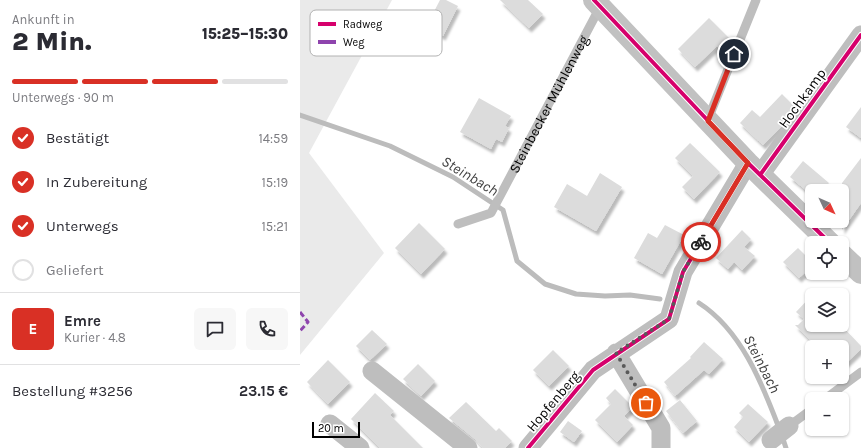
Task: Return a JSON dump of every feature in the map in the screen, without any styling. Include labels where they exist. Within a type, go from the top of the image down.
[{"type":"street","name":"Steinbecker Mühlenweg","points":[[597,4],[754,169],[823,236]]},
{"type":"street","name":"Hochkamp","points":[[754,169],[861,35]]},
{"type":"street","name":"Hopfenberg","points":[[528,448],[593,370],[616,353],[669,319],[683,272],[754,169]]},
{"type":"street","points":[[849,261],[861,272]]},
{"type":"street","points":[[616,353],[661,428],[661,448]]},
{"type":"street","points":[[372,371],[468,448]]},
{"type":"street","points":[[330,424],[360,448]]},
{"type":"street","points":[[773,444],[789,426]]},
{"type":"lane","points":[[708,121],[756,0]]},
{"type":"lane","name":"Steinbecker Mühlenweg","points":[[458,224],[491,213],[597,4]]},
{"type":"lane","points":[[834,392],[861,372]]},
{"type":"lane","points":[[789,426],[805,414]]},
{"type":"shaded area","points":[[300,0],[392,0],[387,10],[310,10],[310,56],[362,56],[309,153],[384,253],[300,355]]},
{"type":"building","points":[[440,0],[446,0],[458,6],[443,36],[442,10],[435,10]]},
{"type":"building","points":[[500,0],[528,0],[543,14],[529,28]]},
{"type":"building","points":[[709,18],[733,42],[724,52],[717,46],[695,67],[678,49]]},
{"type":"building","points":[[782,94],[795,107],[783,125],[763,145],[740,123],[752,110],[760,117]]},
{"type":"building","points":[[479,98],[511,116],[505,126],[509,128],[502,142],[496,139],[491,149],[460,132]]},
{"type":"building","points":[[861,107],[861,138],[846,127]]},
{"type":"building","points":[[690,143],[720,172],[694,199],[682,187],[693,176],[675,158]]},
{"type":"building","points":[[861,158],[861,203],[849,220],[849,184],[842,183]]},
{"type":"building","points":[[803,161],[829,183],[805,184],[805,189],[790,177]]},
{"type":"building","points":[[600,173],[622,187],[596,231],[554,207],[567,184],[587,196]]},
{"type":"building","points":[[419,223],[445,249],[421,274],[395,248]]},
{"type":"building","points":[[665,225],[684,235],[662,274],[634,258],[648,233],[657,238]]},
{"type":"building","points":[[742,230],[751,239],[744,247],[755,256],[742,270],[734,262],[728,269],[716,258]]},
{"type":"building","points":[[798,248],[805,255],[805,272],[799,278],[783,262]]},
{"type":"building","points":[[805,302],[805,332],[848,332],[861,346],[861,349],[849,360],[849,340],[810,340],[795,325],[798,325],[804,319],[796,312]]},
{"type":"building","points":[[372,330],[387,344],[370,360],[356,346]]},
{"type":"building","points":[[704,342],[723,359],[709,374],[704,370],[675,396],[664,382],[691,358],[690,357]]},
{"type":"building","points":[[553,350],[569,366],[549,386],[533,370]]},
{"type":"building","points":[[328,360],[350,382],[328,404],[307,382]]},
{"type":"building","points":[[418,364],[435,381],[421,396],[403,379]]},
{"type":"building","points":[[615,389],[633,407],[624,416],[633,425],[617,442],[595,420],[611,404],[606,398]]},
{"type":"building","points":[[375,393],[394,411],[390,415],[423,448],[380,448],[351,419]]},
{"type":"building","points":[[680,400],[697,421],[683,433],[666,411]]},
{"type":"building","points":[[466,402],[496,431],[499,428],[512,441],[505,448],[483,448],[475,439],[449,418]]},
{"type":"building","points":[[748,404],[768,422],[749,442],[734,427],[743,417],[739,413]]},
{"type":"building","points":[[568,421],[582,431],[574,442],[560,432]]},
{"type":"waterway","name":"Steinbach","points":[[300,115],[390,146],[453,177],[503,210],[517,261],[545,284],[576,294],[605,296],[630,295],[660,299]]},
{"type":"waterway","name":"Steinbach","points":[[699,303],[714,314],[738,343],[757,376],[779,428]]},
{"type":"waterway","name":"Steinbach","points":[[782,436],[786,448]]},
{"type":"marked path","points":[[300,312],[308,322],[300,331]]},
{"type":"cycle path","points":[[594,0],[748,163],[823,236]]},
{"type":"cycle path","points":[[760,175],[861,35]]},
{"type":"cycle path","points":[[528,448],[593,370],[669,319],[683,272],[748,163]]},
{"type":"way so far","points":[[646,403],[616,353],[669,319],[683,272],[701,242]]},
{"type":"route","points":[[701,242],[748,163],[708,121],[734,54]]}]
